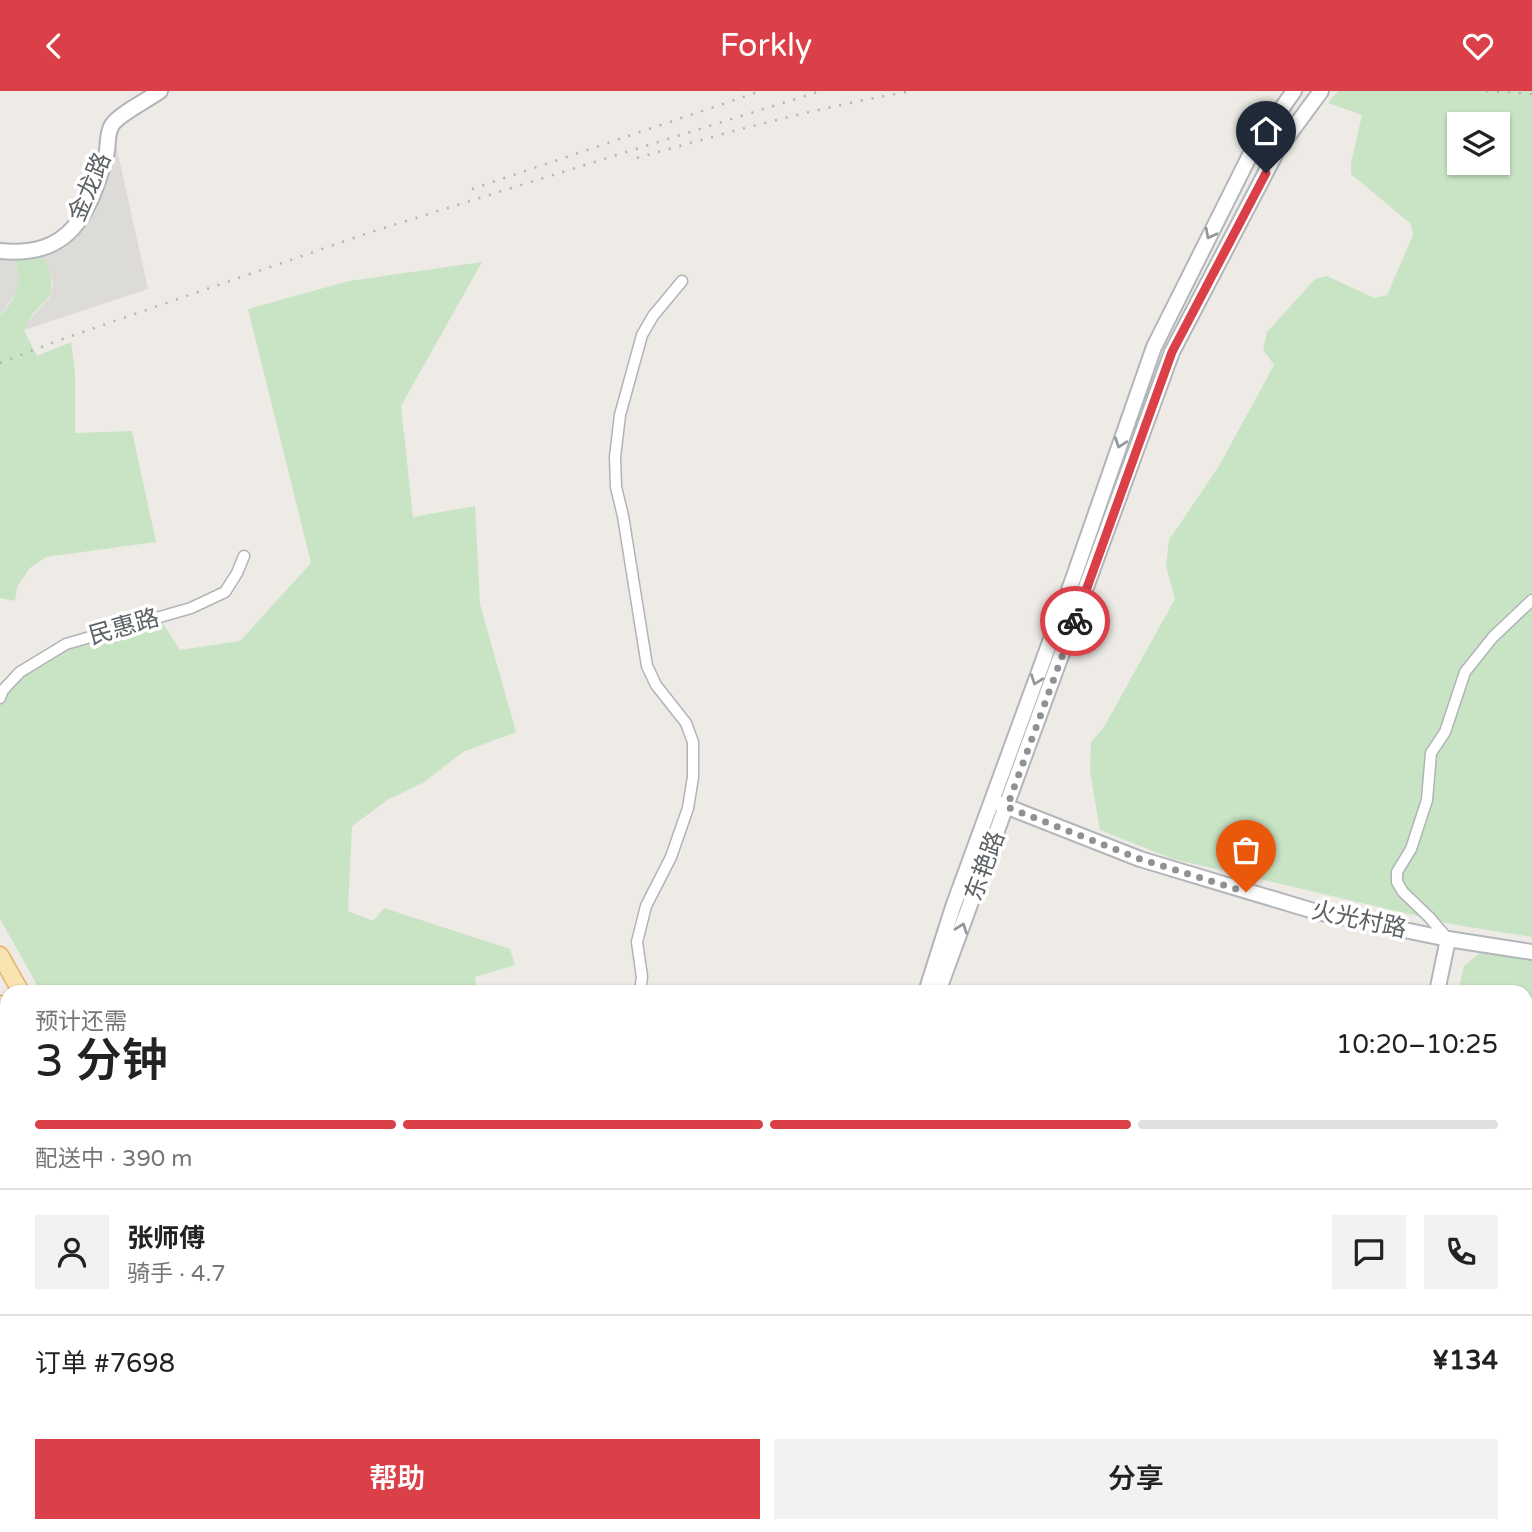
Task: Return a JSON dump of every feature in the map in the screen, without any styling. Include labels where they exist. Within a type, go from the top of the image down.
[{"type":"main road","name":"金龙路","points":[[0,251],[22,252],[57,243],[79,224],[100,176],[109,147],[111,127],[116,120],[160,91]]},
{"type":"main road","name":"东艳路","points":[[928,985],[1154,347],[1253,149],[1294,91]]},
{"type":"main road","name":"东艳路","points":[[941,985],[1172,352],[1277,151],[1321,91]]},
{"type":"main road","name":"火光村路","points":[[992,800],[1140,859],[1317,912],[1448,939],[1532,952]]},
{"type":"main road","points":[[1438,985],[1448,939]]},
{"type":"main road","points":[[0,955],[17,985]]},
{"type":"street","points":[[641,985],[638,942],[646,906],[671,857],[688,808],[693,777],[693,742],[686,723],[656,685],[648,666],[624,516],[616,487],[615,457],[620,415],[642,335],[653,316],[682,281]]},
{"type":"street","name":"民惠路","points":[[0,698],[3,690],[20,672],[66,644],[191,608],[225,592],[244,556]]},
{"type":"street","points":[[1448,939],[1403,892],[1397,882],[1397,872],[1411,849],[1427,800],[1431,753],[1445,732],[1465,672],[1493,637],[1532,600]]},
{"type":"shaded area","points":[[115,140],[148,289],[24,330],[29,320],[49,298],[53,284],[44,256],[65,248],[87,221]]},
{"type":"shaded area","points":[[0,259],[15,260],[19,271],[19,288],[0,316]]},
{"type":"green space","points":[[1338,91],[1532,91],[1532,937],[1456,925],[1173,859],[1100,830],[1090,772],[1091,742],[1104,727],[1175,599],[1166,567],[1169,540],[1219,466],[1274,365],[1263,350],[1267,332],[1315,279],[1327,276],[1374,298],[1387,295],[1413,235],[1411,224],[1351,174],[1362,115],[1328,103]]},
{"type":"green space","points":[[44,256],[51,284],[50,293],[24,330],[37,356],[71,342],[75,372],[75,433],[132,431],[156,542],[46,557],[30,568],[17,587],[15,601],[0,598],[0,316],[10,303],[18,283],[15,260]]},
{"type":"green space","points":[[482,262],[401,406],[413,517],[475,506],[480,604],[516,732],[463,752],[423,783],[389,799],[352,826],[348,911],[373,921],[384,908],[510,949],[515,965],[475,977],[477,985],[37,985],[0,919],[0,698],[3,690],[66,644],[159,617],[180,650],[240,641],[311,563],[248,309],[349,281]]},
{"type":"green space","points":[[1481,952],[1532,960],[1532,985],[1460,985],[1464,966]]},
{"type":"railway","points":[[472,189],[761,91]]},
{"type":"railway","points":[[0,363],[371,232],[821,91]]},
{"type":"railway","points":[[637,158],[808,112],[912,91]]},
{"type":"railway","points":[[1486,91],[1532,94]]},
{"type":"way so far","points":[[1075,621],[1007,807],[1140,859],[1246,892]]},
{"type":"route","points":[[1075,621],[1172,352],[1266,173]]}]
